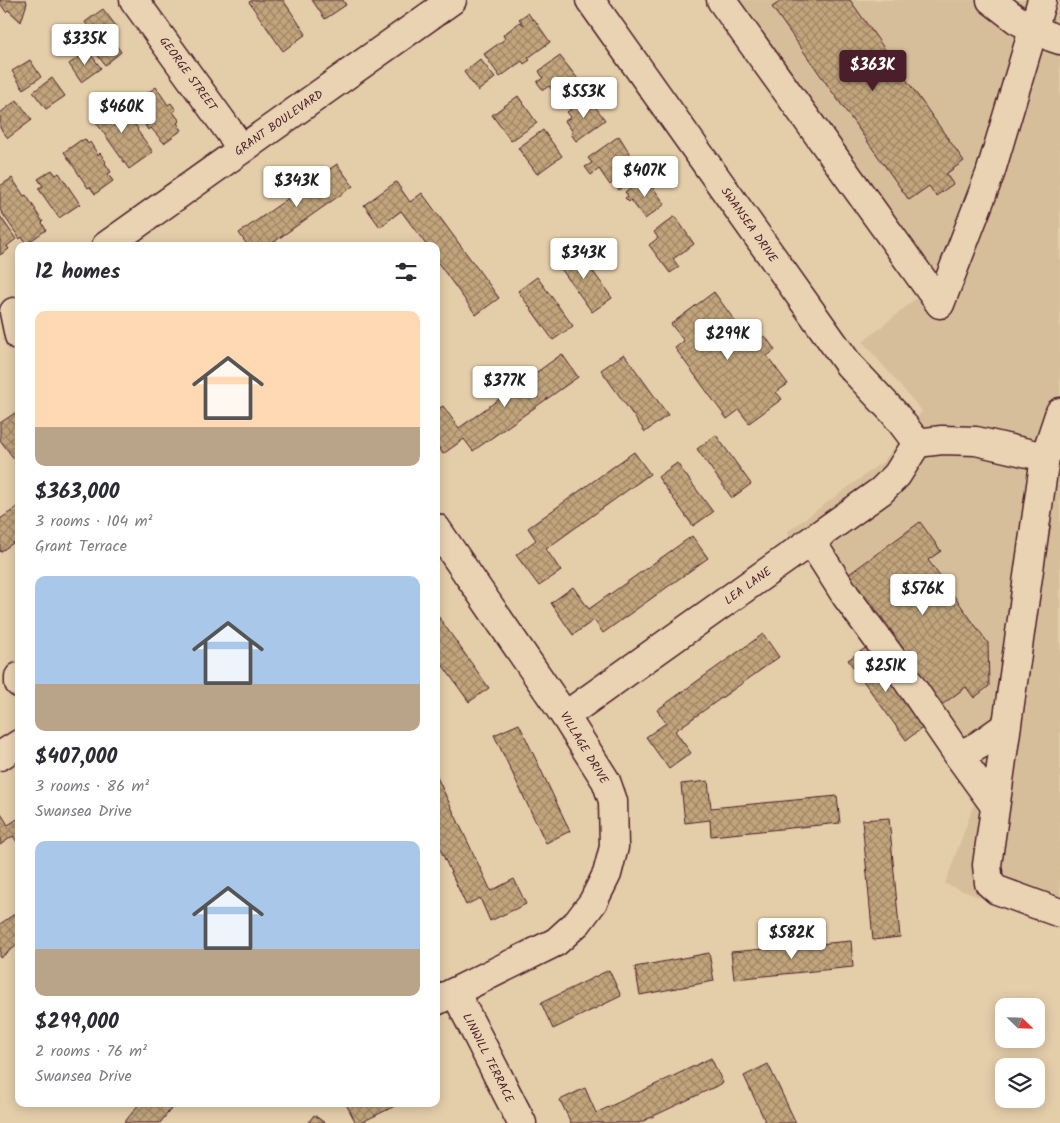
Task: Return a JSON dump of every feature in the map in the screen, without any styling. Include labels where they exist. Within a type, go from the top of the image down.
[{"type":"street","name":"GEORGE STREET","points":[[134,0],[242,149]]},
{"type":"street","name":"GRANT BOULEVARD","points":[[112,242],[452,0]]},
{"type":"street","name":"SWANSEA DRIVE","points":[[590,0],[849,364],[917,443]]},
{"type":"street","points":[[721,0],[940,304],[990,174],[1042,0]]},
{"type":"street","points":[[991,0],[1017,20],[1060,40]]},
{"type":"street","points":[[1060,412],[1046,457],[987,864],[989,883],[997,890],[1060,914]]},
{"type":"street","points":[[917,443],[942,440],[976,441],[1046,457]]},
{"type":"street","name":"LEA LANE","points":[[565,716],[881,491],[897,475],[917,443]]},
{"type":"street","name":"VILLAGE DRIVE","points":[[440,534],[565,716],[606,781],[613,801],[614,847],[607,874],[593,902],[578,922],[556,942],[446,997]]},
{"type":"street","points":[[811,541],[846,596],[995,806]]},
{"type":"street","points":[[959,756],[1006,726]]},
{"type":"street","points":[[0,756],[15,747]]},
{"type":"street","name":"LINWILL TERRACE","points":[[446,997],[522,1123]]},
{"type":"shaded area","points":[[709,0],[1060,0],[1060,928],[945,884],[977,796],[787,532],[884,461],[922,411],[863,342],[919,296]]},
{"type":"building","points":[[0,0],[26,0],[27,3],[21,22],[8,10],[6,12]]},
{"type":"building","points":[[253,0],[283,0],[306,34],[283,51],[249,2]]},
{"type":"building","points":[[312,0],[343,0],[346,5],[325,19]]},
{"type":"building","points":[[783,0],[850,0],[964,161],[946,174],[953,184],[936,196],[929,186],[909,200],[772,7]]},
{"type":"building","points":[[103,9],[116,26],[98,39],[85,22]]},
{"type":"building","points":[[528,13],[550,42],[528,58],[530,60],[524,64],[522,61],[500,77],[484,54],[505,39],[503,35],[520,22],[524,25],[519,19]]},
{"type":"building","points":[[109,35],[121,52],[105,65],[92,48]]},
{"type":"building","points":[[88,51],[101,68],[81,82],[69,64]]},
{"type":"building","points":[[560,56],[581,83],[559,99],[549,86],[543,90],[537,82],[543,78],[539,71]]},
{"type":"building","points":[[480,59],[495,78],[478,91],[464,72]]},
{"type":"building","points":[[30,60],[41,77],[23,89],[12,71]]},
{"type":"building","points":[[52,78],[65,96],[46,109],[33,92]]},
{"type":"building","points":[[156,87],[168,105],[171,103],[176,110],[173,112],[180,121],[177,123],[182,130],[164,143],[151,128],[148,130],[145,125],[148,124],[132,101],[137,97],[139,99]]},
{"type":"building","points":[[518,96],[537,123],[511,141],[492,115]]},
{"type":"building","points":[[588,97],[605,120],[576,141],[571,134],[573,132],[565,121],[571,117],[567,112]]},
{"type":"building","points":[[17,100],[32,120],[8,138],[0,128],[0,113]]},
{"type":"building","points":[[110,103],[113,107],[118,104],[127,117],[129,116],[153,152],[129,169],[91,115]]},
{"type":"building","points":[[543,130],[562,156],[537,174],[518,148]]},
{"type":"building","points":[[619,136],[637,165],[632,168],[638,176],[619,190],[613,182],[610,185],[599,169],[591,175],[585,167],[592,163],[588,158]]},
{"type":"building","points":[[85,139],[88,144],[90,142],[98,155],[100,153],[106,162],[111,172],[108,174],[113,181],[95,194],[90,187],[88,188],[64,152]]},
{"type":"building","points":[[337,164],[353,186],[274,242],[245,242],[239,233]]},
{"type":"building","points":[[52,170],[56,175],[59,173],[80,204],[59,218],[38,188],[43,186],[38,179]]},
{"type":"building","points":[[645,177],[665,204],[645,219],[631,200],[629,202],[625,198],[628,196],[625,192]]},
{"type":"building","points":[[12,178],[36,210],[46,230],[29,242],[25,242],[22,237],[20,239],[0,210],[0,186]]},
{"type":"building","points":[[396,182],[410,202],[422,193],[499,298],[476,315],[440,266],[440,242],[424,242],[401,211],[380,227],[364,205]]},
{"type":"building","points":[[0,216],[16,239],[7,246],[9,249],[0,255]]},
{"type":"building","points":[[675,216],[694,244],[673,259],[679,267],[670,273],[649,245],[658,238],[654,232]]},
{"type":"building","points":[[577,249],[612,298],[592,312],[557,263]]},
{"type":"building","points":[[537,277],[573,326],[553,340],[518,291]]},
{"type":"building","points":[[714,292],[752,345],[765,336],[775,350],[767,356],[788,384],[776,392],[782,399],[749,423],[739,410],[727,419],[675,348],[684,341],[671,324]]},
{"type":"building","points":[[562,354],[578,377],[473,451],[464,439],[443,454],[440,449],[440,408],[443,406],[459,428]]},
{"type":"building","points":[[624,354],[668,415],[645,432],[601,370]]},
{"type":"building","points":[[15,413],[15,460],[0,440],[0,423]]},
{"type":"building","points":[[716,435],[751,484],[732,498],[697,449]]},
{"type":"building","points":[[634,452],[650,474],[546,549],[561,571],[539,586],[516,555],[536,540],[528,528]]},
{"type":"building","points":[[677,463],[713,512],[693,526],[658,477]]},
{"type":"building","points":[[15,509],[15,542],[0,552],[0,519]]},
{"type":"building","points":[[920,522],[941,551],[928,560],[988,643],[989,686],[974,698],[966,687],[939,707],[889,637],[894,634],[872,604],[863,610],[841,580]]},
{"type":"building","points":[[692,536],[708,558],[603,633],[594,620],[573,635],[551,603],[573,587],[589,609]]},
{"type":"building","points":[[440,619],[489,688],[469,702],[440,662]]},
{"type":"building","points":[[763,634],[779,657],[675,731],[691,753],[669,769],[646,737],[666,723],[657,710]]},
{"type":"building","points":[[867,647],[924,727],[906,740],[848,660]]},
{"type":"building","points":[[519,724],[570,831],[546,843],[494,735]]},
{"type":"building","points":[[708,781],[711,808],[837,796],[840,823],[711,836],[710,820],[685,823],[681,784]]},
{"type":"building","points":[[440,783],[491,891],[514,879],[526,904],[490,921],[480,898],[466,905],[440,849]]},
{"type":"building","points":[[0,812],[8,825],[15,821],[15,839],[13,836],[0,845]]},
{"type":"building","points":[[889,818],[900,937],[873,940],[862,820]]},
{"type":"building","points":[[15,914],[15,947],[0,958],[0,924]]},
{"type":"building","points":[[851,941],[853,967],[734,979],[731,952]]},
{"type":"building","points":[[709,953],[714,981],[640,995],[635,967]]},
{"type":"building","points":[[609,970],[621,996],[553,1029],[541,1003]]},
{"type":"building","points":[[711,1058],[723,1083],[639,1123],[571,1123],[560,1100],[585,1088],[596,1113]]},
{"type":"building","points":[[768,1064],[796,1123],[766,1123],[744,1076]]},
{"type":"building","points":[[137,1107],[173,1107],[160,1123],[124,1123]]},
{"type":"building","points":[[348,1107],[393,1107],[360,1123],[356,1123]]},
{"type":"building","points":[[314,1115],[325,1123],[308,1123]]}]
